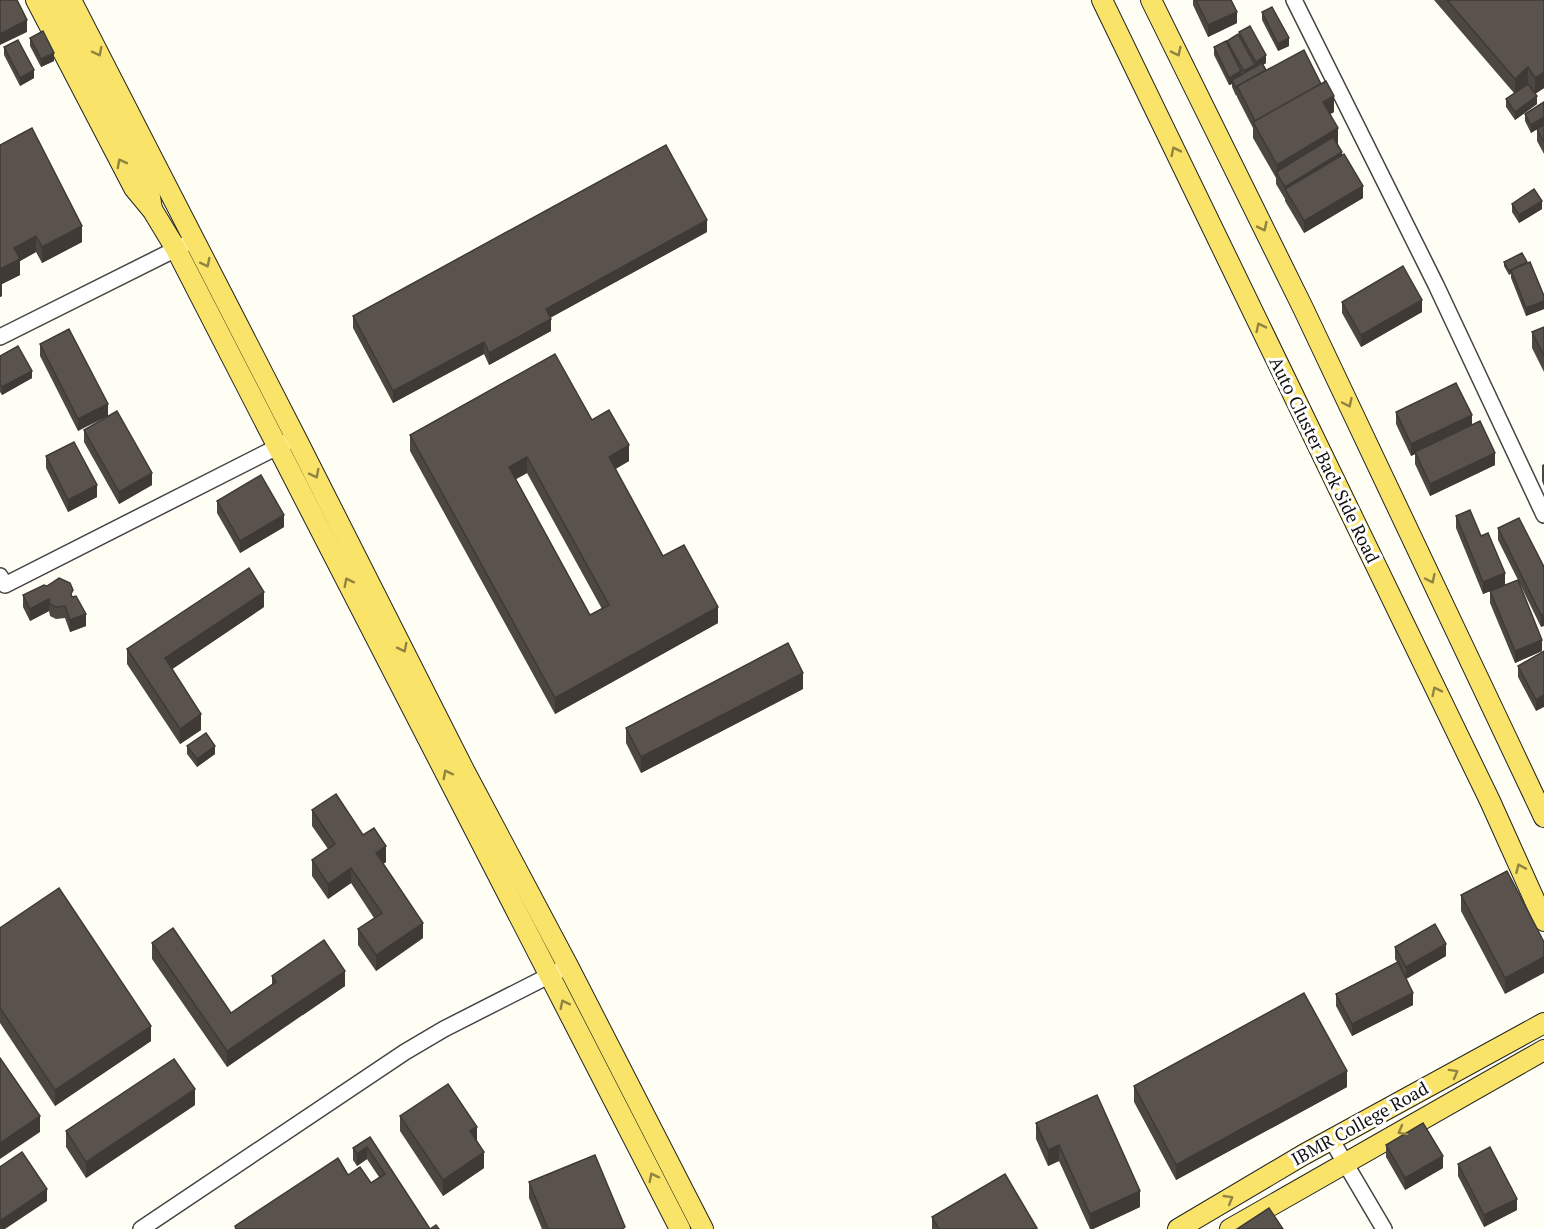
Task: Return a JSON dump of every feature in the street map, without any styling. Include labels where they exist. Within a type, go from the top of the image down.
[{"type":"main road","points":[[36,0],[134,188],[153,211],[176,249],[278,447],[474,807],[568,966],[703,1229]]},
{"type":"main road","points":[[53,0],[147,179],[153,211]]},
{"type":"main road","points":[[71,0],[296,438],[474,807],[549,975],[680,1229]]},
{"type":"main road","name":"Auto Cluster Back Side Road","points":[[1102,0],[1485,790],[1544,921]]},
{"type":"main road","points":[[1151,0],[1308,318],[1544,817]]},
{"type":"main road","name":"IBMR College Road","points":[[1179,1229],[1331,1139],[1544,1023]]},
{"type":"main road","name":"IBMR College Road","points":[[1230,1229],[1544,1050]]},
{"type":"street","points":[[1294,0],[1436,285],[1544,515]]},
{"type":"street","points":[[0,337],[195,240]]},
{"type":"street","points":[[0,576],[5,585],[296,438]]},
{"type":"street","points":[[141,1229],[405,1052],[444,1029],[568,966]]},
{"type":"street","points":[[1331,1139],[1384,1229]]},
{"type":"building","points":[[0,0],[17,0],[27,20],[0,34]]},
{"type":"building","points":[[1196,0],[1231,0],[1237,12],[1208,25]]},
{"type":"building","points":[[1447,0],[1544,0],[1544,72],[1535,78],[1528,67],[1515,79]]},
{"type":"building","points":[[1272,7],[1289,38],[1278,44],[1262,12]]},
{"type":"building","points":[[1250,26],[1266,55],[1256,62],[1239,32]]},
{"type":"building","points":[[43,31],[54,53],[41,59],[30,38]]},
{"type":"building","points":[[1238,34],[1255,65],[1244,71],[1227,41]]},
{"type":"building","points":[[18,40],[34,70],[20,78],[4,47]]},
{"type":"building","points":[[1226,41],[1241,71],[1229,78],[1214,47]]},
{"type":"building","points":[[1304,50],[1321,84],[1255,121],[1237,86]]},
{"type":"building","points":[[1262,63],[1266,70],[1236,88],[1232,80]]},
{"type":"building","points":[[1326,81],[1334,96],[1323,102],[1338,128],[1277,165],[1253,122]]},
{"type":"building","points":[[1528,84],[1537,96],[1515,112],[1506,99]]},
{"type":"building","points":[[1544,102],[1544,117],[1531,125],[1525,114]]},
{"type":"building","points":[[1544,125],[1544,142],[1537,129]]},
{"type":"building","points":[[32,128],[82,226],[42,247],[36,236],[14,248],[20,259],[0,269],[0,145]]},
{"type":"building","points":[[1333,137],[1342,152],[1285,187],[1276,172]]},
{"type":"building","points":[[666,145],[707,220],[546,309],[551,319],[489,353],[484,342],[393,391],[353,316]]},
{"type":"building","points":[[1344,154],[1363,186],[1304,221],[1285,189]]},
{"type":"building","points":[[1534,189],[1542,201],[1519,215],[1512,204]]},
{"type":"building","points":[[1522,253],[1527,262],[1509,271],[1504,262]]},
{"type":"building","points":[[1530,262],[1544,301],[1526,308],[1511,270]]},
{"type":"building","points":[[1403,266],[1422,300],[1361,335],[1342,302]]},
{"type":"building","points":[[1544,327],[1544,356],[1532,332]]},
{"type":"building","points":[[69,329],[108,404],[78,419],[40,344]]},
{"type":"building","points":[[18,346],[32,371],[2,387],[0,384],[0,356]]},
{"type":"building","points":[[555,354],[592,420],[609,410],[629,445],[609,457],[663,556],[684,545],[718,607],[555,698],[410,435]],"holes":[[[527,457],[609,605],[590,615],[509,467]]]},
{"type":"building","points":[[1456,383],[1472,415],[1411,444],[1396,412]]},
{"type":"building","points":[[117,411],[152,473],[119,492],[84,430]]},
{"type":"building","points":[[1480,421],[1495,453],[1430,484],[1415,452]]},
{"type":"building","points":[[74,442],[97,485],[68,500],[46,456]]},
{"type":"building","points":[[261,475],[284,515],[240,541],[217,501]]},
{"type":"building","points":[[1470,510],[1481,536],[1488,533],[1505,573],[1483,582],[1456,516]]},
{"type":"building","points":[[1519,518],[1544,567],[1544,614],[1541,615],[1498,528]]},
{"type":"building","points":[[249,568],[264,592],[165,658],[201,714],[180,729],[127,649]]},
{"type":"building","points":[[59,578],[70,583],[73,590],[72,597],[76,596],[86,614],[70,620],[65,606],[56,607],[50,604],[49,599],[30,609],[23,595],[44,585],[47,586]]},
{"type":"building","points":[[1518,580],[1542,640],[1515,651],[1490,591]]},
{"type":"building","points":[[788,643],[803,673],[641,757],[626,728]]},
{"type":"building","points":[[1544,651],[1544,695],[1536,700],[1518,666]]},
{"type":"building","points":[[206,733],[215,746],[197,759],[187,746]]},
{"type":"building","points":[[336,794],[363,835],[374,828],[386,846],[376,853],[423,923],[376,955],[358,929],[382,913],[351,868],[328,884],[312,860],[335,844],[312,810]]},
{"type":"building","points":[[1507,871],[1544,942],[1544,957],[1505,978],[1461,895]]},
{"type":"building","points":[[59,888],[151,1026],[55,1090],[0,1008],[0,928]]},
{"type":"building","points":[[1435,924],[1446,944],[1406,967],[1395,947]]},
{"type":"building","points":[[173,928],[231,1013],[276,982],[272,976],[324,940],[345,971],[227,1051],[152,943]]},
{"type":"building","points":[[1398,962],[1413,993],[1352,1024],[1336,994]]},
{"type":"building","points":[[1304,993],[1347,1071],[1176,1165],[1134,1086]]},
{"type":"building","points":[[0,1058],[40,1116],[0,1143]]},
{"type":"building","points":[[174,1059],[195,1089],[86,1162],[66,1131]]},
{"type":"building","points":[[448,1084],[477,1127],[470,1131],[484,1152],[443,1180],[400,1116]]},
{"type":"building","points":[[1097,1095],[1140,1191],[1090,1214],[1059,1145],[1048,1150],[1036,1123]]},
{"type":"building","points":[[1423,1123],[1443,1156],[1405,1178],[1386,1145]]},
{"type":"building","points":[[370,1137],[430,1229],[236,1229],[235,1226],[338,1158],[348,1175],[360,1167],[371,1183],[385,1174],[367,1147],[357,1154],[353,1148]]},
{"type":"building","points":[[1490,1147],[1517,1199],[1484,1215],[1458,1164]]},
{"type":"building","points":[[22,1152],[47,1189],[0,1221],[0,1167]]},
{"type":"building","points":[[595,1155],[625,1227],[621,1229],[548,1229],[529,1182]]},
{"type":"building","points":[[1005,1174],[1037,1228],[939,1229],[932,1217]]},
{"type":"building","points":[[1269,1208],[1283,1229],[1237,1229]]}]
